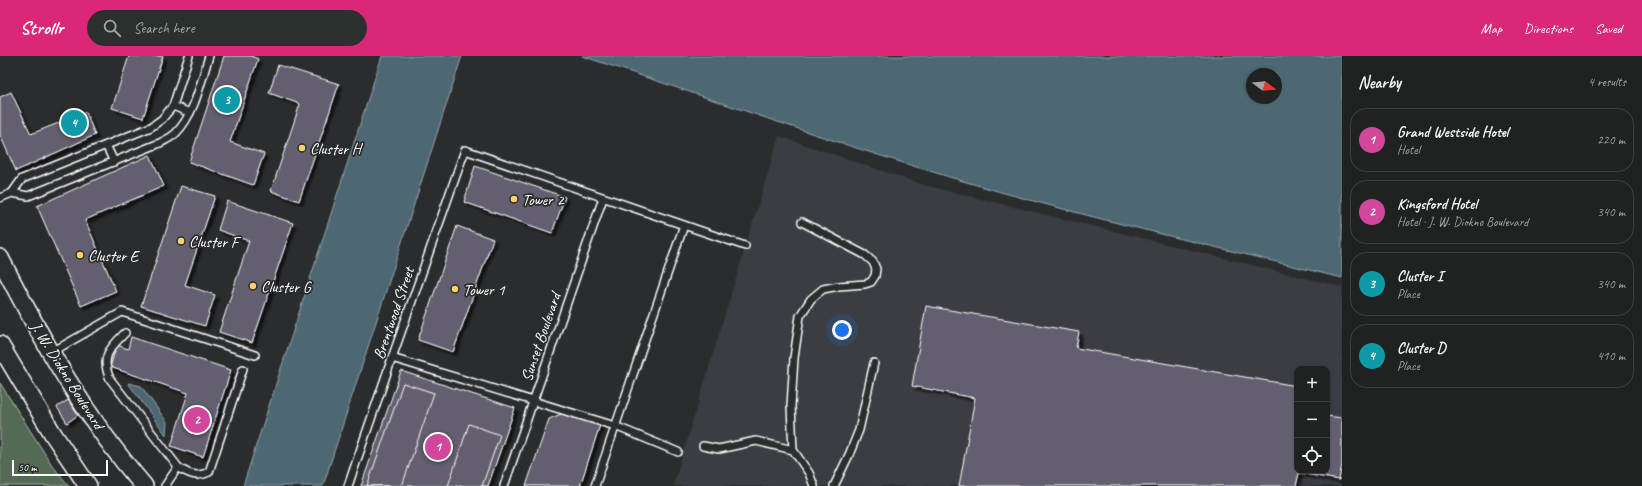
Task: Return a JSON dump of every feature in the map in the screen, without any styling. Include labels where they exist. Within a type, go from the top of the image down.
[{"type":"street","name":"J. W. Diokno Boulevard","points":[[0,258],[52,352],[87,409],[144,486]]},
{"type":"street","points":[[0,345],[53,434],[88,486]]},
{"type":"lane","points":[[0,198],[12,193],[22,179],[150,127],[162,119],[172,106],[189,56]]},
{"type":"lane","points":[[12,193],[28,196],[160,144],[175,135],[190,113],[209,56]]},
{"type":"lane","points":[[172,106],[190,113]]},
{"type":"lane","points":[[106,145],[114,162]]},
{"type":"lane","name":"Brentwood Street","points":[[348,486],[465,150],[603,198]]},
{"type":"lane","points":[[603,198],[745,246]]},
{"type":"lane","name":"Sunset Boulevard","points":[[504,486],[603,198]]},
{"type":"lane","points":[[802,222],[865,255],[874,262],[876,269],[875,276],[871,282],[823,289],[811,299],[800,316],[794,358],[791,406],[793,450],[809,473],[814,486]]},
{"type":"lane","points":[[595,486],[684,225]]},
{"type":"lane","points":[[52,352],[122,312],[254,355]]},
{"type":"lane","points":[[125,333],[112,345],[108,352],[106,358],[106,372],[178,467],[188,474],[203,475],[209,472],[243,369]]},
{"type":"lane","points":[[392,358],[615,426],[678,452]]},
{"type":"lane","points":[[834,486],[850,455],[859,430],[874,363]]},
{"type":"lane","points":[[703,446],[719,449],[756,441],[793,450]]},
{"type":"lane","points":[[165,486],[178,467]]},
{"type":"shaded area","points":[[779,136],[924,185],[1342,287],[1342,486],[673,486]]},
{"type":"green space","points":[[0,383],[52,465],[69,486],[0,486]]},
{"type":"water","points":[[382,56],[462,56],[323,486],[243,486]]},
{"type":"water","points":[[582,56],[1342,56],[1342,278],[1100,219],[1004,193],[909,165]]},
{"type":"water","points":[[128,383],[141,386],[167,422],[166,435]]},
{"type":"building","points":[[129,56],[163,56],[143,118],[112,108]]},
{"type":"building","points":[[224,56],[251,56],[258,59],[230,142],[264,154],[253,185],[189,162]]},
{"type":"building","name":"Cluster H","points":[[278,65],[339,84],[299,201],[271,191],[300,104],[269,93]]},
{"type":"building","points":[[11,92],[31,134],[86,112],[95,135],[16,171],[0,135],[0,97]]},
{"type":"building","name":"Cluster E","points":[[150,155],[164,186],[85,220],[116,291],[81,306],[37,206]]},
{"type":"building","name":"Tower 2","points":[[475,166],[565,197],[552,233],[464,202]]},
{"type":"building","name":"Cluster F","points":[[181,186],[215,196],[185,285],[215,295],[205,326],[141,306]]},
{"type":"building","name":"Cluster G","points":[[227,201],[293,223],[252,343],[219,332],[249,241],[218,230]]},
{"type":"building","name":"Tower 1","points":[[457,226],[493,239],[453,352],[418,340]]},
{"type":"building","points":[[926,306],[1079,332],[1076,348],[1294,385],[1294,474],[1299,474],[1296,486],[959,486],[975,398],[912,386]]},
{"type":"building","points":[[131,337],[231,370],[203,457],[171,446],[188,393],[110,367],[117,345],[128,349]]},
{"type":"building","points":[[401,371],[515,408],[488,486],[361,486]]},
{"type":"building","points":[[403,383],[434,393],[402,486],[367,486]]},
{"type":"building","points":[[68,400],[78,415],[67,423],[57,407]]},
{"type":"building","points":[[561,414],[600,425],[580,486],[526,486],[549,419]]},
{"type":"building","points":[[1330,416],[1342,418],[1342,464],[1339,480],[1305,474],[1330,474]]},
{"type":"building","points":[[469,424],[500,435],[482,486],[448,486]]},
{"type":"place","name":"Cluster I","points":[[227,100]]},
{"type":"place","name":"Cluster D","points":[[74,123]]},
{"type":"place","name":"Cluster H","points":[[302,148]]},
{"type":"place","name":"Tower 2","points":[[514,199]]},
{"type":"place","name":"Cluster F","points":[[181,241]]},
{"type":"place","name":"Cluster E","points":[[80,255]]},
{"type":"place","name":"Cluster G","points":[[253,286]]},
{"type":"place","name":"Tower 1","points":[[455,289]]},
{"type":"place","name":"Kingsford Hotel","points":[[197,420]]},
{"type":"place","name":"Grand Westside Hotel","points":[[438,447]]}]
